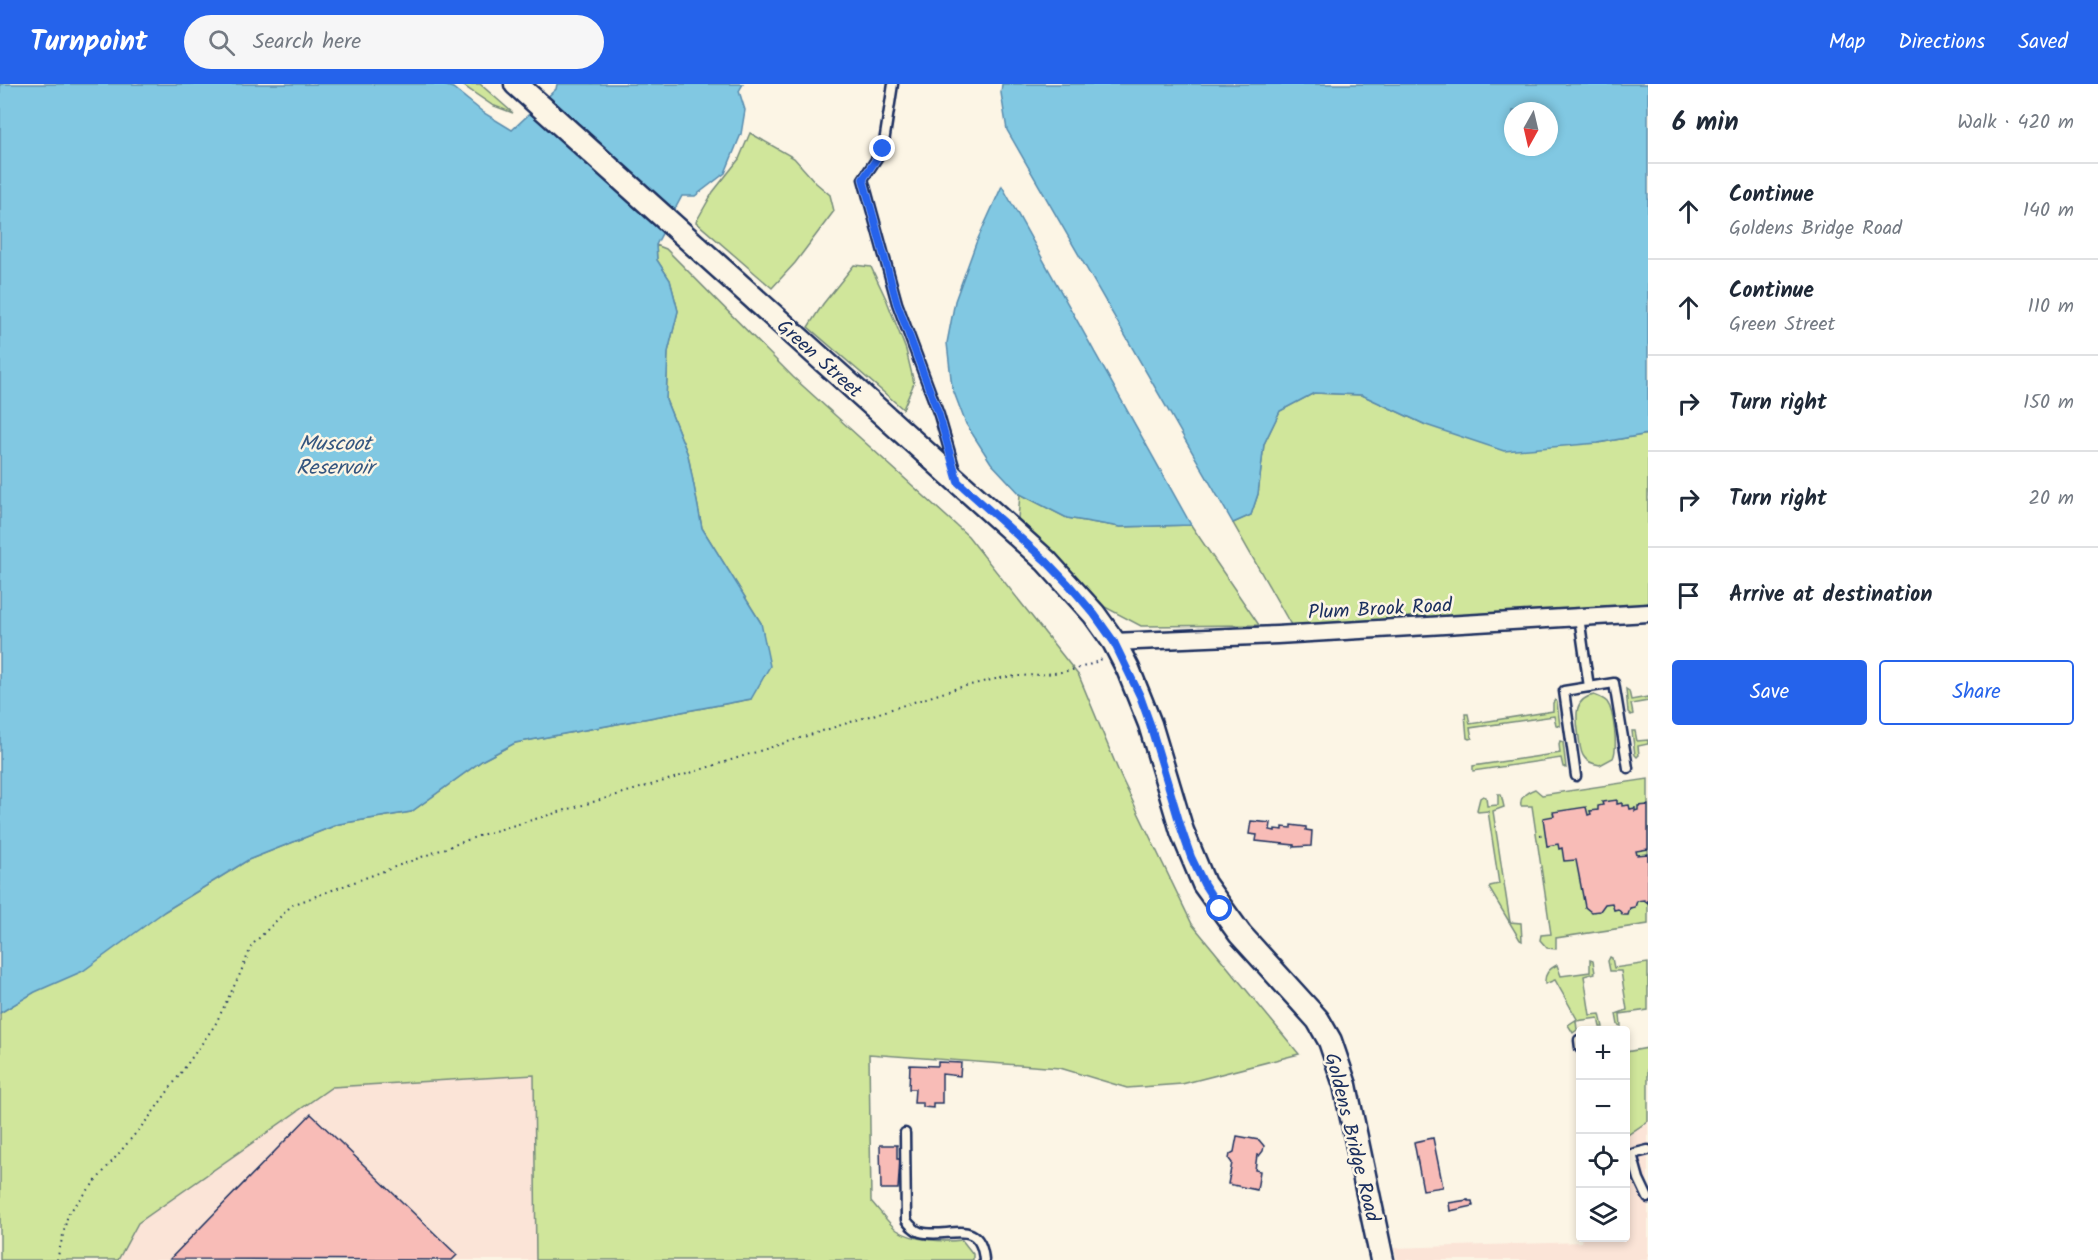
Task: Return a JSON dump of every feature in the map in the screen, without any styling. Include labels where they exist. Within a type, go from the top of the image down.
[{"type":"main road","name":"Green Street","points":[[516,84],[1062,577],[1094,614],[1116,647]]},
{"type":"main road","name":"Goldens Bridge Road","points":[[1116,647],[1143,705],[1182,831],[1204,884],[1240,934],[1317,1020],[1330,1041],[1345,1086],[1382,1260]]},
{"type":"street","name":"Plum Brook Road","points":[[1116,647],[1648,613]]},
{"type":"lane","points":[[893,84],[883,149],[863,179],[897,303],[939,415],[958,482]]},
{"type":"lane","points":[[1579,617],[1589,687]]},
{"type":"lane","points":[[1576,776],[1564,691],[1614,683],[1628,768]]},
{"type":"lane","points":[[905,1132],[906,1220],[918,1232],[928,1234],[963,1232],[975,1237],[982,1245],[984,1260]]},
{"type":"lane","points":[[1630,1154],[1648,1149]]},
{"type":"lane","points":[[1630,1156],[1648,1198]]},
{"type":"path","points":[[57,1260],[68,1214],[151,1115],[215,1025],[252,945],[292,905],[481,835],[671,779],[961,687],[1005,677],[1048,676],[1091,665],[1116,647]]},
{"type":"path","points":[[1540,835],[1545,834]]},
{"type":"shaded area","points":[[535,1075],[536,1260],[118,1260],[138,1223],[332,1087]]},
{"type":"shaded area","points":[[1648,1121],[1648,1260],[1397,1260],[1394,1248],[1630,1242],[1630,1133]]},
{"type":"green space","points":[[461,84],[480,84],[513,113],[492,105]]},
{"type":"green space","points":[[750,133],[794,158],[830,195],[834,211],[795,263],[772,288],[696,222],[713,192],[739,159]]},
{"type":"green space","points":[[656,245],[666,249],[793,377],[968,536],[1079,676],[1121,777],[1192,924],[1299,1054],[1182,1084],[1127,1088],[1060,1068],[869,1054],[871,1201],[897,1230],[920,1239],[962,1240],[973,1254],[973,1260],[536,1260],[534,1075],[332,1087],[138,1223],[118,1260],[0,1260],[0,1013],[248,860],[339,824],[411,812],[483,760],[515,743],[751,699],[761,623],[702,528],[688,455],[666,400],[668,352],[678,311],[670,280],[657,260]]},
{"type":"green space","points":[[854,265],[871,267],[906,350],[914,383],[903,409],[808,327]]},
{"type":"green space","points":[[1314,393],[1362,395],[1426,425],[1598,443],[1648,434],[1648,604],[1291,625],[1233,523],[1251,515],[1258,494],[1264,444],[1280,411]]},
{"type":"green space","points":[[1020,494],[1067,518],[1120,527],[1191,525],[1259,625],[1141,626],[1101,605],[1018,519]]},
{"type":"green space","points":[[1626,689],[1629,691],[1631,700],[1648,697],[1648,701],[1631,704],[1633,714],[1631,715],[1628,712]]},
{"type":"green space","points":[[1594,695],[1607,702],[1612,713],[1614,730],[1613,758],[1600,765],[1585,759],[1580,748],[1577,725],[1579,706],[1587,697]]},
{"type":"green space","points":[[1555,700],[1560,726],[1556,725],[1554,716],[1470,728],[1472,738],[1467,738],[1465,714],[1468,714],[1470,724],[1553,711]]},
{"type":"green space","points":[[1632,731],[1635,731],[1637,741],[1648,740],[1648,744],[1638,746],[1639,755],[1637,757],[1635,755]]},
{"type":"green space","points":[[1560,741],[1563,742],[1566,768],[1563,767],[1561,758],[1473,771],[1473,766],[1560,753]]},
{"type":"green space","points":[[1648,779],[1648,924],[1556,938],[1556,949],[1547,948],[1540,940],[1541,935],[1551,934],[1532,806],[1521,806],[1522,797],[1535,789],[1542,795]]},
{"type":"green space","points":[[1498,794],[1501,794],[1504,807],[1493,811],[1510,922],[1521,923],[1522,941],[1520,940],[1489,888],[1499,884],[1488,811],[1478,812],[1477,810],[1480,798],[1483,796],[1486,797],[1487,806],[1498,805]]},
{"type":"green space","points":[[1610,957],[1612,958],[1614,968],[1648,963],[1648,1010],[1620,1014],[1621,1026],[1618,1025],[1616,1014],[1627,1010],[1621,971],[1610,971],[1608,961]]},
{"type":"green space","points":[[1590,960],[1593,961],[1595,973],[1584,976],[1590,1015],[1600,1014],[1603,1026],[1600,1026],[1598,1018],[1576,1021],[1576,1031],[1573,1033],[1568,1025],[1577,1019],[1555,980],[1545,984],[1545,977],[1549,970],[1557,965],[1561,976],[1590,972]]},
{"type":"green space","points":[[1648,1048],[1648,1121],[1630,1133],[1630,1080],[1630,1051]]},
{"type":"water","name":"Muscoot Reservoir","points":[[0,84],[440,84],[453,88],[484,113],[512,130],[556,89],[557,84],[743,84],[739,91],[745,110],[741,134],[725,173],[695,196],[682,196],[656,245],[657,260],[670,280],[678,311],[668,352],[666,400],[688,455],[702,528],[761,623],[770,666],[751,699],[515,743],[483,760],[411,812],[339,824],[248,860],[165,911],[83,971],[35,992],[0,1013]]},
{"type":"water","points":[[1002,84],[1648,84],[1648,434],[1598,443],[1504,451],[1426,425],[1362,395],[1314,393],[1280,411],[1264,444],[1258,494],[1251,515],[1233,523],[1007,130],[1001,93]]},
{"type":"water","points":[[1002,186],[1191,525],[1120,527],[1067,518],[1020,494],[991,463],[966,424],[952,387],[947,343],[955,301],[976,243]]},
{"type":"building","points":[[1617,800],[1617,804],[1629,805],[1630,809],[1635,808],[1635,811],[1638,810],[1638,806],[1648,805],[1648,849],[1636,851],[1637,855],[1648,854],[1648,903],[1644,900],[1637,901],[1635,907],[1630,908],[1628,915],[1623,915],[1618,909],[1614,910],[1612,903],[1605,904],[1600,911],[1591,912],[1585,907],[1576,860],[1564,861],[1562,848],[1559,849],[1558,844],[1547,846],[1543,818],[1554,816],[1553,812],[1586,807],[1588,815],[1591,814],[1590,811],[1598,810],[1598,806],[1603,805],[1602,802]]},
{"type":"building","points":[[1251,821],[1271,823],[1270,830],[1275,831],[1275,829],[1283,830],[1283,827],[1291,828],[1291,825],[1306,827],[1306,830],[1312,831],[1311,846],[1294,847],[1294,845],[1256,841],[1257,835],[1249,834]]},
{"type":"building","points":[[938,1062],[961,1063],[960,1076],[942,1074],[942,1103],[933,1103],[933,1108],[923,1107],[923,1103],[914,1103],[915,1089],[909,1089],[910,1065],[938,1066]]},
{"type":"building","points":[[311,1114],[457,1255],[452,1260],[170,1259]]},
{"type":"building","points":[[1237,1136],[1259,1140],[1264,1146],[1263,1151],[1259,1156],[1257,1155],[1255,1170],[1260,1171],[1257,1190],[1228,1184],[1232,1163],[1229,1159],[1230,1154],[1234,1152]]},
{"type":"building","points":[[1433,1138],[1443,1187],[1423,1190],[1414,1142]]},
{"type":"building","points":[[880,1145],[897,1145],[897,1159],[900,1159],[898,1189],[881,1189]]},
{"type":"building","points":[[1472,1201],[1473,1206],[1450,1211],[1449,1203]]},
{"type":"route","points":[[883,149],[863,179],[897,303],[939,415],[958,482],[1046,561],[1094,614],[1114,642],[1140,696],[1191,857],[1220,909]]}]
